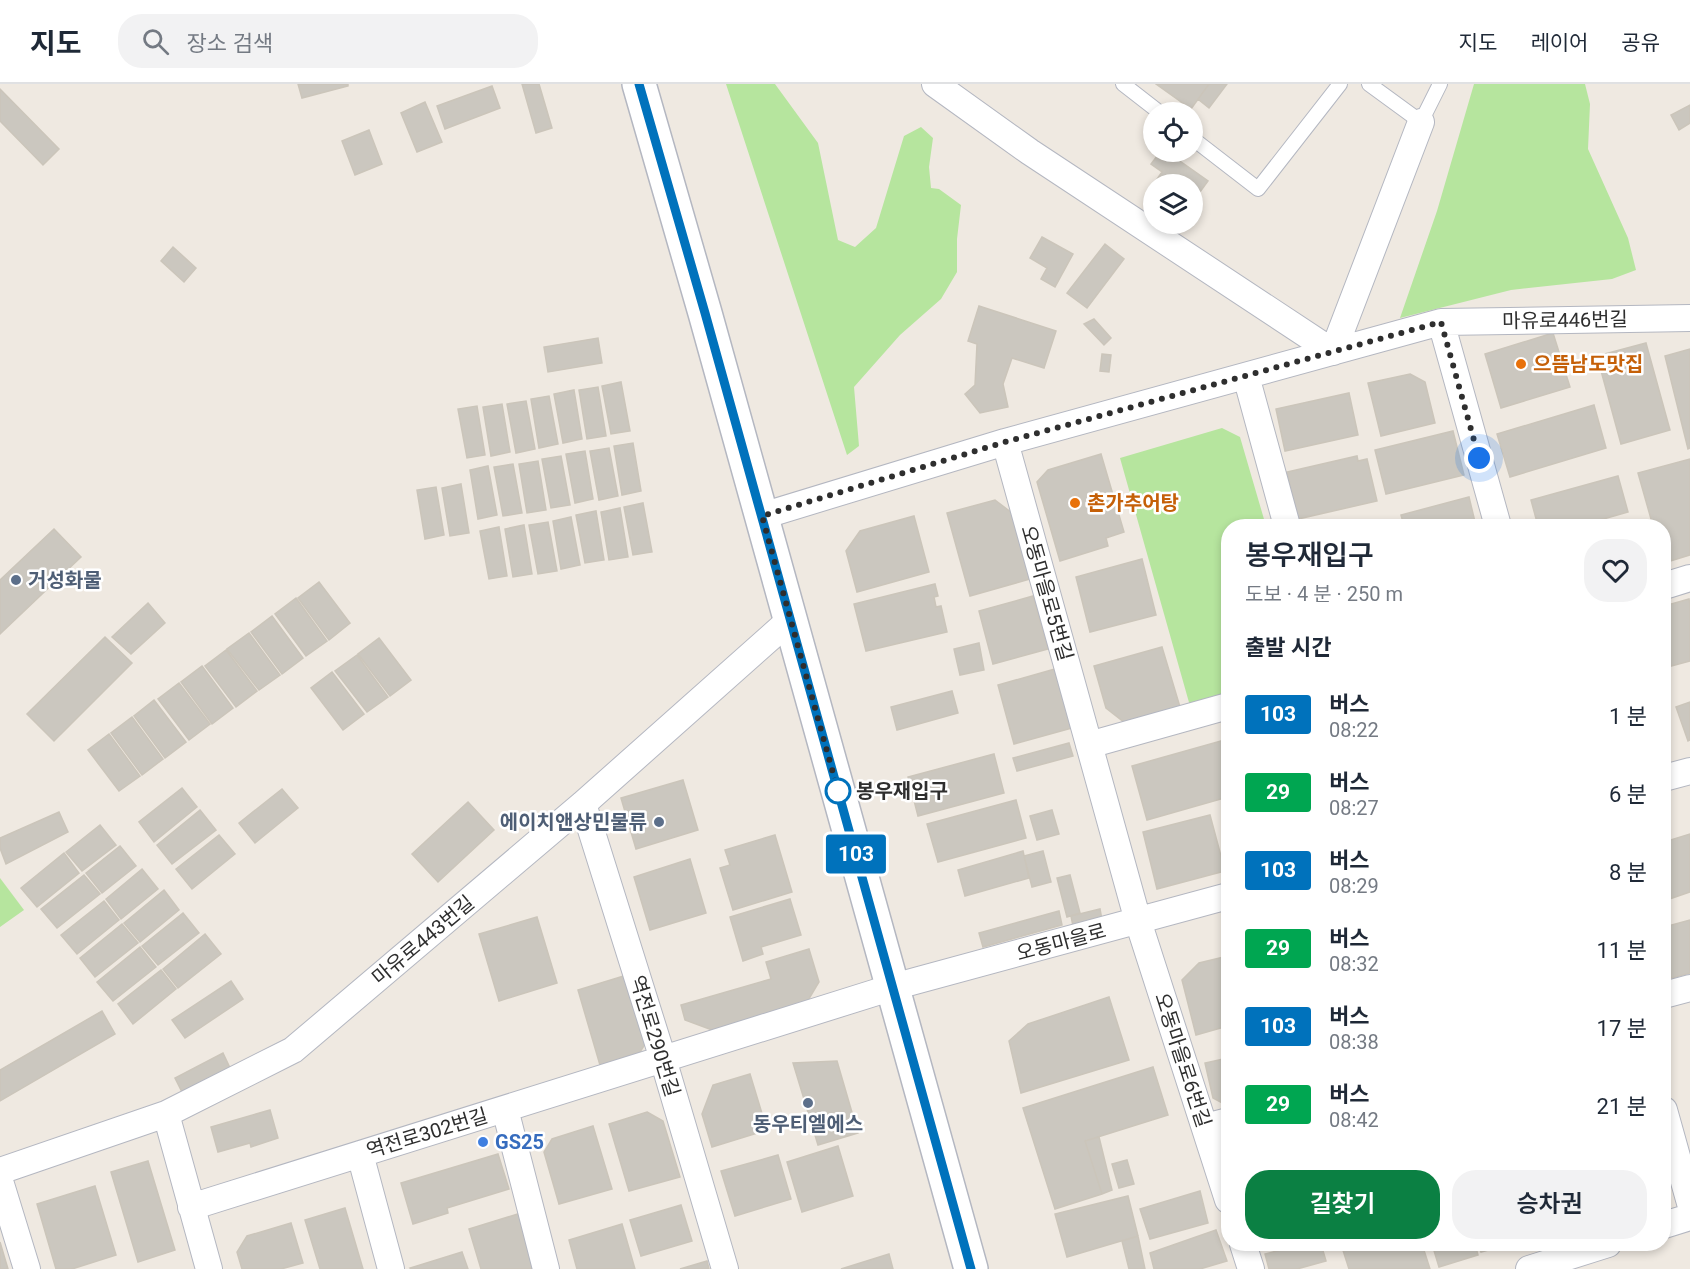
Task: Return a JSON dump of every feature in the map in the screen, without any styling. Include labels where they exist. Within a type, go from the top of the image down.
[{"type":"main road","points":[[639,84],[762,516],[971,1269]]},
{"type":"street","points":[[935,84],[1040,158],[1333,352],[1421,122]]},
{"type":"street","name":"마유로446번길","points":[[762,516],[1005,442],[1441,322],[1690,318]]},
{"type":"street","points":[[1441,322],[1496,519]]},
{"type":"street","points":[[1246,376],[1285,519]]},
{"type":"street","name":"오동마을로5번길","points":[[1005,442],[1138,921]]},
{"type":"street","points":[[1671,584],[1690,579]]},
{"type":"street","name":"마유로443번길","points":[[0,1171],[166,1114],[293,1050],[583,804],[790,620]]},
{"type":"street","points":[[1089,745],[1221,708]]},
{"type":"street","points":[[1671,776],[1690,771]]},
{"type":"street","name":"역전로290번길","points":[[583,804],[663,1059],[725,1269]]},
{"type":"street","name":"오동마을로","points":[[663,1059],[893,987],[1221,898]]},
{"type":"street","name":"오동마을로6번길","points":[[1138,921],[1217,1124],[1221,1152]]},
{"type":"street","points":[[1671,993],[1690,988]]},
{"type":"street","name":"역전로302번길","points":[[191,1207],[663,1059]]},
{"type":"street","points":[[505,1109],[546,1269]]},
{"type":"street","points":[[166,1114],[209,1269]]},
{"type":"street","points":[[1671,1135],[1690,1203]]},
{"type":"street","points":[[360,1154],[391,1269]]},
{"type":"street","points":[[0,1181],[27,1269]]},
{"type":"street","points":[[1671,1223],[1690,1217]]},
{"type":"street","points":[[1245,1251],[1251,1269]]},
{"type":"street","points":[[1529,1269],[1586,1251]]},
{"type":"lane","points":[[1123,84],[1147,102]]},
{"type":"lane","points":[[1203,146],[1258,189],[1340,84]]},
{"type":"lane","points":[[1369,84],[1421,122],[1440,84]]},
{"type":"green space","points":[[726,84],[775,84],[818,143],[838,240],[855,247],[876,228],[904,136],[921,127],[933,138],[929,167],[931,188],[939,189],[961,205],[957,239],[957,272],[941,299],[900,335],[854,387],[859,446],[847,455]]},
{"type":"green space","points":[[1474,84],[1585,84],[1590,104],[1588,149],[1628,238],[1636,270],[1612,279],[1511,290],[1400,318],[1437,211]]},
{"type":"green space","points":[[1222,428],[1240,437],[1264,519],[1221,519],[1221,697],[1190,706],[1120,458]]},
{"type":"green space","points":[[0,878],[24,910],[0,927]]},
{"type":"building","points":[[298,84],[348,84],[348,86],[302,98]]},
{"type":"building","points":[[522,84],[539,84],[552,128],[536,133]]},
{"type":"building","points":[[1156,84],[1209,84],[1196,102],[1181,102]]},
{"type":"building","points":[[1209,84],[1227,84],[1209,108],[1198,99]]},
{"type":"building","points":[[492,86],[500,108],[445,129],[437,106]]},
{"type":"building","points":[[0,89],[59,149],[43,165],[0,121]]},
{"type":"building","points":[[425,102],[442,142],[417,152],[401,113]]},
{"type":"building","points":[[1690,105],[1690,123],[1679,130],[1671,115]]},
{"type":"building","points":[[369,130],[382,164],[355,175],[342,141]]},
{"type":"building","points":[[1152,162],[1181,162],[1198,174],[1161,174],[1162,172],[1151,164]]},
{"type":"building","points":[[1203,177],[1208,181],[1203,188]]},
{"type":"building","points":[[1042,237],[1073,254],[1055,287],[1041,279],[1047,268],[1030,258]]},
{"type":"building","points":[[1105,244],[1124,259],[1087,308],[1067,293]]},
{"type":"building","points":[[173,247],[196,268],[184,282],[161,261]]},
{"type":"building","points":[[979,306],[1056,331],[1044,368],[1012,358],[1003,384],[1008,407],[980,413],[965,394],[975,385],[977,344],[968,341]]},
{"type":"building","points":[[1094,319],[1111,338],[1104,345],[1084,324]]},
{"type":"building","points":[[1553,333],[1570,387],[1501,408],[1485,354]]},
{"type":"building","points":[[598,338],[602,363],[548,372],[544,347]]},
{"type":"building","points":[[1646,343],[1670,430],[1621,444],[1597,356]]},
{"type":"building","points":[[1690,349],[1690,448],[1688,449],[1665,356]]},
{"type":"building","points":[[1102,354],[1111,355],[1109,372],[1100,371]]},
{"type":"building","points":[[1410,374],[1425,382],[1435,423],[1381,436],[1368,383]]},
{"type":"building","points":[[621,382],[630,431],[611,434],[602,386]]},
{"type":"building","points":[[598,387],[606,436],[587,439],[579,390]]},
{"type":"building","points":[[574,390],[582,439],[563,443],[554,394]]},
{"type":"building","points":[[1349,393],[1358,435],[1285,451],[1276,409]]},
{"type":"building","points":[[549,396],[558,444],[539,448],[531,399]]},
{"type":"building","points":[[526,401],[535,449],[516,453],[507,404]]},
{"type":"building","points":[[502,404],[510,452],[491,456],[483,407]]},
{"type":"building","points":[[1594,405],[1606,448],[1510,477],[1497,434]]},
{"type":"building","points":[[477,406],[485,455],[467,458],[458,409]]},
{"type":"building","points":[[1453,431],[1464,475],[1386,494],[1375,450]]},
{"type":"building","points":[[633,443],[641,491],[622,495],[614,446]]},
{"type":"building","points":[[609,448],[618,496],[599,500],[590,451]]},
{"type":"building","points":[[585,451],[593,499],[575,503],[566,454]]},
{"type":"building","points":[[1101,454],[1124,532],[1106,538],[1108,546],[1060,561],[1037,482],[1048,470]]},
{"type":"building","points":[[561,456],[570,505],[551,508],[542,459]]},
{"type":"building","points":[[1357,456],[1358,461],[1367,459],[1377,501],[1298,519],[1287,472]]},
{"type":"building","points":[[1690,459],[1690,555],[1671,561],[1671,519],[1651,519],[1638,473]]},
{"type":"building","points":[[538,461],[546,510],[527,513],[519,464]]},
{"type":"building","points":[[513,464],[522,513],[503,516],[494,467]]},
{"type":"building","points":[[488,466],[497,515],[478,519],[470,470]]},
{"type":"building","points":[[1618,476],[1628,512],[1604,519],[1536,519],[1531,500]]},
{"type":"building","points":[[461,484],[469,533],[450,536],[442,488]]},
{"type":"building","points":[[436,487],[444,535],[425,539],[417,490]]},
{"type":"building","points":[[1469,497],[1474,519],[1402,519],[1401,515]]},
{"type":"building","points":[[995,500],[1012,513],[1030,579],[970,596],[947,513]]},
{"type":"building","points":[[643,503],[652,552],[633,555],[624,507]]},
{"type":"building","points":[[620,508],[628,557],[609,560],[601,512]]},
{"type":"building","points":[[596,511],[604,560],[585,563],[576,515]]},
{"type":"building","points":[[914,516],[929,572],[857,592],[846,551],[860,531]]},
{"type":"building","points":[[571,517],[580,565],[561,569],[553,521]]},
{"type":"building","points":[[548,522],[557,571],[538,574],[529,525]]},
{"type":"building","points":[[524,525],[532,574],[513,577],[505,529]]},
{"type":"building","points":[[499,527],[507,576],[489,579],[480,531]]},
{"type":"building","points":[[54,529],[81,557],[0,634],[0,580]]},
{"type":"building","points":[[1142,559],[1156,615],[1090,632],[1076,577]]},
{"type":"building","points":[[319,582],[350,623],[329,640],[298,598]]},
{"type":"building","points":[[935,584],[938,596],[934,597],[936,607],[941,606],[947,632],[866,651],[854,604]]},
{"type":"building","points":[[1033,596],[1048,649],[993,664],[979,611]]},
{"type":"building","points":[[296,598],[327,641],[306,656],[275,614]]},
{"type":"building","points":[[1689,599],[1690,604],[1690,661],[1671,666],[1671,604]]},
{"type":"building","points":[[148,603],[165,623],[131,654],[112,637]]},
{"type":"building","points":[[272,616],[303,658],[282,674],[251,632]]},
{"type":"building","points":[[249,633],[280,675],[259,690],[227,649]]},
{"type":"building","points":[[105,637],[132,663],[54,741],[27,714]]},
{"type":"building","points":[[379,638],[411,680],[390,696],[358,654]]},
{"type":"building","points":[[979,643],[984,670],[960,675],[954,649]]},
{"type":"building","points":[[1162,647],[1180,707],[1125,723],[1106,708],[1094,666]]},
{"type":"building","points":[[226,650],[257,691],[236,707],[205,666]]},
{"type":"building","points":[[357,655],[388,697],[367,712],[335,671]]},
{"type":"building","points":[[202,666],[233,708],[212,724],[181,682]]},
{"type":"building","points":[[1055,669],[1072,728],[1014,744],[998,685]]},
{"type":"building","points":[[332,672],[364,714],[343,730],[311,688]]},
{"type":"building","points":[[179,683],[210,724],[189,740],[158,699]]},
{"type":"building","points":[[952,691],[958,713],[897,730],[891,707]]},
{"type":"building","points":[[154,700],[186,742],[165,758],[134,716]]},
{"type":"building","points":[[1690,702],[1690,740],[1688,741],[1676,707]]},
{"type":"building","points":[[132,717],[163,759],[142,775],[111,733]]},
{"type":"building","points":[[109,734],[140,776],[119,791],[88,750]]},
{"type":"building","points":[[1221,741],[1221,799],[1147,820],[1132,766]]},
{"type":"building","points":[[1069,743],[1073,756],[1017,771],[1013,758]]},
{"type":"building","points":[[994,754],[1004,793],[918,816],[908,777]]},
{"type":"building","points":[[683,780],[698,830],[636,849],[621,798]]},
{"type":"building","points":[[182,788],[197,807],[154,842],[139,822]]},
{"type":"building","points":[[282,789],[298,808],[255,843],[239,823]]},
{"type":"building","points":[[1016,800],[1026,838],[938,862],[927,824]]},
{"type":"building","points":[[468,802],[494,830],[438,882],[412,854]]},
{"type":"building","points":[[200,810],[216,830],[172,864],[157,845]]},
{"type":"building","points":[[1052,810],[1059,834],[1037,840],[1030,816]]},
{"type":"building","points":[[59,812],[68,832],[6,864],[0,848],[0,838]]},
{"type":"building","points":[[1210,815],[1221,856],[1221,872],[1157,889],[1143,832]]},
{"type":"building","points":[[100,825],[116,845],[82,871],[66,852]]},
{"type":"building","points":[[1690,834],[1690,892],[1671,899],[1671,840]]},
{"type":"building","points":[[219,835],[235,854],[192,889],[176,869]]},
{"type":"building","points":[[775,835],[792,892],[733,910],[720,868],[730,865],[725,850]]},
{"type":"building","points":[[120,846],[136,866],[102,893],[86,873]]},
{"type":"building","points":[[1023,851],[1029,878],[965,896],[958,870]]},
{"type":"building","points":[[1043,851],[1051,882],[1032,887],[1024,856]]},
{"type":"building","points":[[64,853],[79,873],[37,907],[21,888]]},
{"type":"building","points":[[690,859],[706,913],[650,930],[634,877]]},
{"type":"building","points":[[142,869],[158,889],[121,919],[106,899]]},
{"type":"building","points":[[84,875],[100,894],[57,928],[41,909]]},
{"type":"building","points":[[1070,875],[1080,913],[1067,917],[1057,878]]},
{"type":"building","points":[[164,890],[179,910],[140,942],[124,923]]},
{"type":"building","points":[[790,899],[801,935],[761,947],[763,954],[743,961],[730,917]]},
{"type":"building","points":[[104,901],[119,920],[77,954],[61,935]]},
{"type":"building","points":[[1100,909],[1102,920],[1073,926],[1071,916]]},
{"type":"building","points":[[1059,911],[1062,925],[983,947],[979,933]]},
{"type":"building","points":[[183,913],[199,933],[158,965],[142,946]]},
{"type":"building","points":[[537,917],[557,983],[499,1001],[479,934]]},
{"type":"building","points":[[1690,920],[1690,973],[1672,978],[1671,978],[1671,925]]},
{"type":"building","points":[[122,924],[138,943],[95,977],[80,958]]},
{"type":"building","points":[[205,934],[221,954],[178,988],[163,969]]},
{"type":"building","points":[[140,947],[156,967],[113,1001],[97,982]]},
{"type":"building","points":[[809,949],[819,982],[807,1002],[712,1030],[685,1020],[681,1005],[771,979],[766,962]]},
{"type":"building","points":[[1221,958],[1221,1028],[1196,1035],[1182,980],[1199,963]]},
{"type":"building","points":[[161,970],[176,989],[133,1024],[118,1004]]},
{"type":"building","points":[[627,975],[647,1041],[640,1052],[600,1065],[578,990]]},
{"type":"building","points":[[231,981],[243,999],[185,1038],[172,1020]]},
{"type":"building","points":[[1109,997],[1129,1060],[1021,1093],[1009,1041],[1028,1024]]},
{"type":"building","points":[[102,1011],[115,1034],[0,1101],[0,1070]]},
{"type":"building","points":[[223,1053],[230,1068],[182,1092],[175,1078]]},
{"type":"building","points":[[1221,1060],[1221,1102],[1213,1098],[1205,1063]]},
{"type":"building","points":[[837,1061],[858,1133],[818,1145],[793,1063]]},
{"type":"building","points":[[1153,1067],[1168,1115],[1085,1141],[1102,1194],[1055,1209],[1023,1108]]},
{"type":"building","points":[[750,1074],[767,1130],[712,1147],[702,1114],[713,1085]]},
{"type":"building","points":[[270,1110],[278,1138],[251,1147],[250,1143],[218,1152],[211,1127]]},
{"type":"building","points":[[647,1112],[663,1121],[680,1177],[629,1191],[609,1124]]},
{"type":"building","points":[[593,1126],[612,1189],[559,1204],[544,1152],[552,1139]]},
{"type":"building","points":[[1099,1137],[1112,1190],[1102,1194],[1085,1141]]},
{"type":"building","points":[[838,1146],[853,1196],[802,1212],[787,1162]]},
{"type":"building","points":[[498,1154],[509,1189],[447,1208],[448,1213],[413,1224],[401,1183]]},
{"type":"building","points":[[778,1155],[791,1199],[735,1216],[721,1171]]},
{"type":"building","points":[[1127,1160],[1134,1184],[1119,1188],[1112,1164]]},
{"type":"building","points":[[148,1161],[175,1250],[138,1262],[111,1172]]},
{"type":"building","points":[[95,1186],[116,1255],[72,1269],[56,1269],[37,1204]]},
{"type":"building","points":[[1200,1191],[1208,1223],[1150,1239],[1140,1209]]},
{"type":"building","points":[[1128,1196],[1138,1236],[1067,1257],[1055,1214]]},
{"type":"building","points":[[681,1205],[692,1241],[641,1256],[630,1220]]},
{"type":"building","points":[[345,1208],[363,1269],[320,1269],[305,1220]]},
{"type":"building","points":[[521,1213],[537,1269],[481,1269],[469,1229]]},
{"type":"building","points":[[291,1223],[303,1263],[281,1269],[242,1269],[237,1252],[247,1236]]},
{"type":"building","points":[[622,1224],[635,1269],[577,1269],[569,1240]]},
{"type":"building","points":[[1216,1230],[1221,1251],[1223,1251],[1227,1261],[1200,1269],[1154,1269],[1150,1253]]},
{"type":"building","points":[[1138,1236],[1145,1269],[1129,1269],[1122,1241]]},
{"type":"building","points":[[0,1242],[8,1269],[0,1269]]},
{"type":"building","points":[[1276,1251],[1323,1251],[1326,1261],[1297,1269],[1269,1269],[1265,1254]]},
{"type":"building","points":[[1343,1251],[1424,1251],[1430,1269],[1349,1269]]},
{"type":"building","points":[[1434,1251],[1477,1251],[1478,1255],[1439,1267]]},
{"type":"building","points":[[462,1252],[468,1269],[410,1268]]},
{"type":"building","points":[[889,1254],[893,1269],[841,1269]]},
{"type":"building","points":[[707,1261],[709,1269],[680,1269]]},
{"type":"bus line","name":"103","points":[[639,84],[971,1269]]},
{"type":"place","name":"으뜸남도맛집","points":[[1521,364]]},
{"type":"place","name":"촌가추어탕","points":[[1075,503]]},
{"type":"place","name":"거성화물","points":[[16,580]]},
{"type":"place","name":"봉우재입구","points":[[838,791]]},
{"type":"place","name":"에이치앤상민물류","points":[[659,822]]},
{"type":"place","name":"동우티엘에스","points":[[808,1103]]},
{"type":"place","name":"GS25","points":[[483,1142]]},
{"type":"route","points":[[838,791],[762,516],[1005,442],[1441,322],[1479,458]]}]
